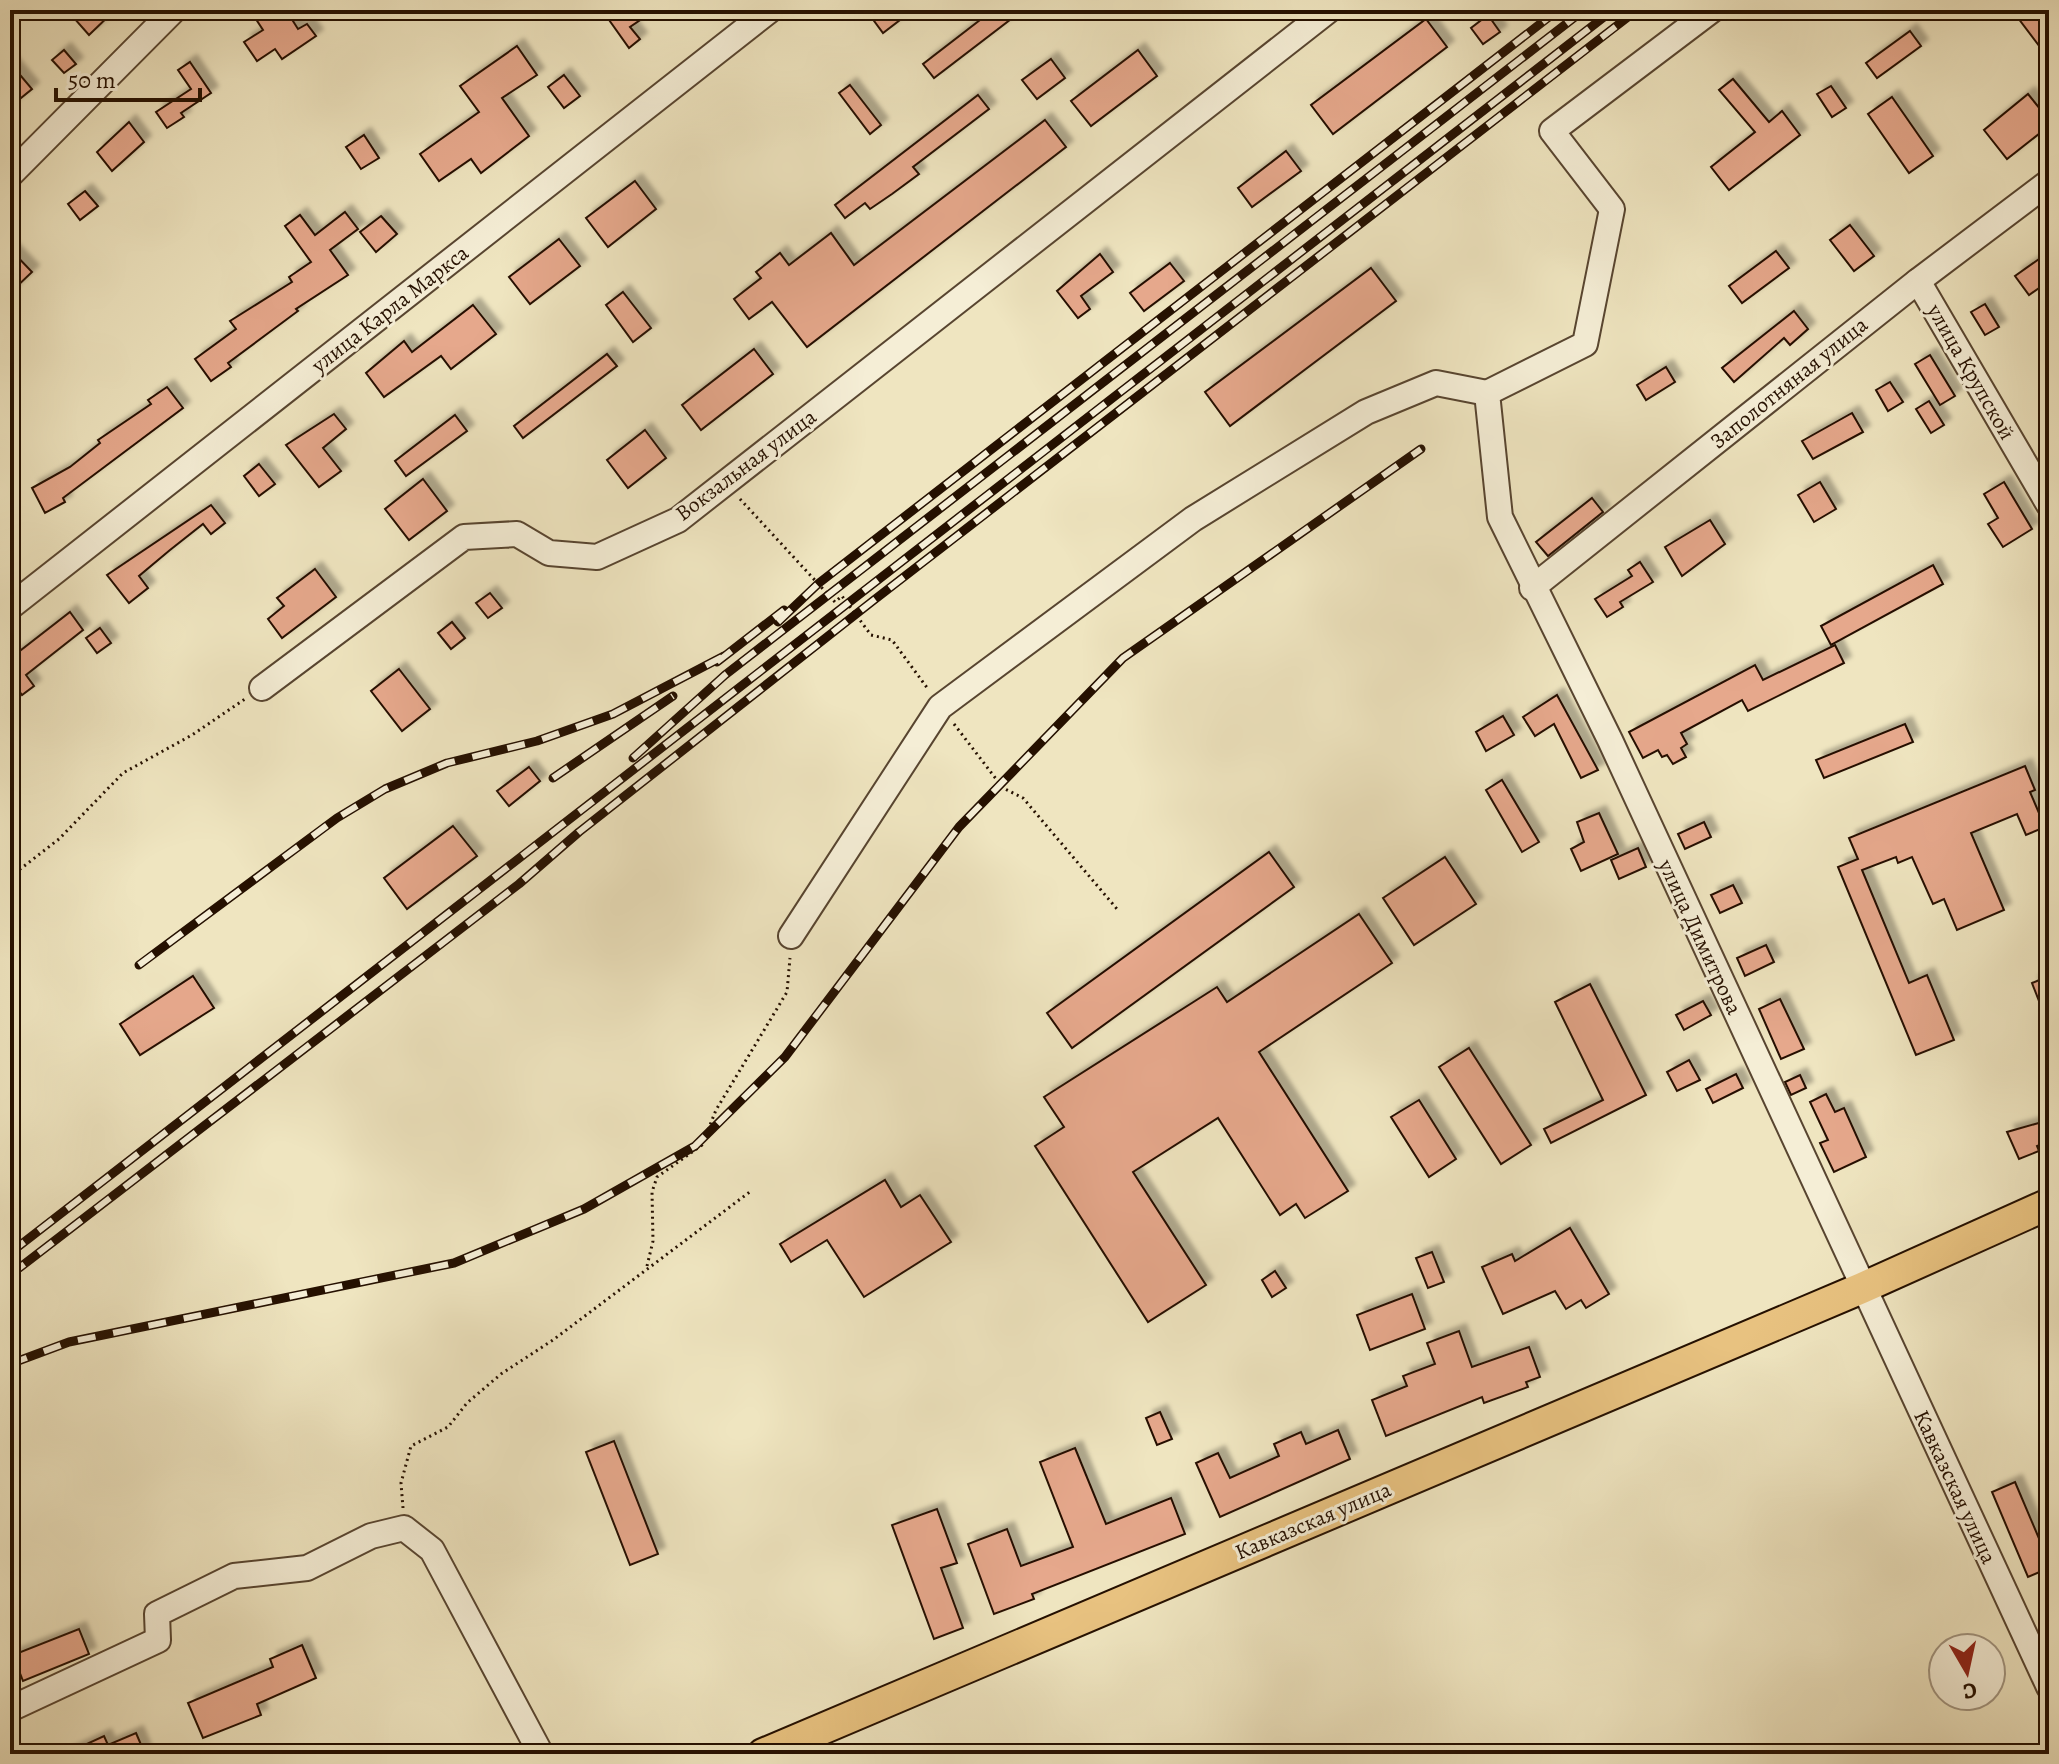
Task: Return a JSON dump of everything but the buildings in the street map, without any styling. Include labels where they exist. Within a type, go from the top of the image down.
[{"type":"main road","name":"Кавказская улица","points":[[763,1754],[1862,1288],[2049,1204]]},
{"type":"street","points":[[10,175],[174,10]]},
{"type":"street","name":"улица Карла Маркса","points":[[10,607],[770,10]]},
{"type":"street","name":"Вокзальная улица","points":[[262,688],[464,537],[517,534],[549,553],[597,557],[678,520],[1329,10]]},
{"type":"street","points":[[791,936],[940,707],[1193,519],[1366,412],[1436,383],[1487,393],[1585,344],[1612,209],[1552,131],[1712,10]]},
{"type":"street","name":"Заполотняная улица","points":[[1532,588],[1918,281],[2049,182]]},
{"type":"street","name":"улица Крупской","points":[[1918,281],[2049,505]]},
{"type":"street","name":"улица Димитрова","points":[[1487,393],[1500,517],[1532,588],[1610,740],[1862,1288]]},
{"type":"street","name":"Кавказская улица","points":[[1862,1288],[2049,1687]]},
{"type":"street","points":[[10,1709],[158,1640],[157,1614],[234,1576],[307,1568],[371,1536],[404,1528],[432,1550],[541,1754]]},
{"type":"path","points":[[725,483],[835,602],[842,596],[871,635],[892,640],[1003,788],[1023,798],[1117,909]]},
{"type":"path","points":[[10,877],[59,839],[123,773],[192,735],[262,688]]},
{"type":"path","points":[[647,1266],[653,1241],[652,1192],[657,1177],[702,1145],[716,1110],[787,992],[791,936]]},
{"type":"path","points":[[404,1528],[401,1483],[411,1446],[448,1427],[467,1403],[501,1374],[553,1340],[647,1266],[751,1191]]},
{"type":"railway","points":[[778,622],[819,583],[1558,10]]},
{"type":"railway","points":[[633,758],[725,675],[1584,10]]},
{"type":"railway","points":[[10,1253],[1613,10]]},
{"type":"railway","points":[[10,1275],[519,884],[579,832],[874,600],[1637,10]]},
{"type":"railway","points":[[10,1364],[69,1342],[454,1263],[584,1209],[695,1146],[785,1057],[959,827],[1123,658],[1421,449]]},
{"type":"railway","points":[[717,662],[784,610]]},
{"type":"railway","points":[[139,965],[337,818],[385,789],[447,763],[537,741],[613,714],[724,656]]},
{"type":"railway","points":[[553,778],[673,696]]}]
